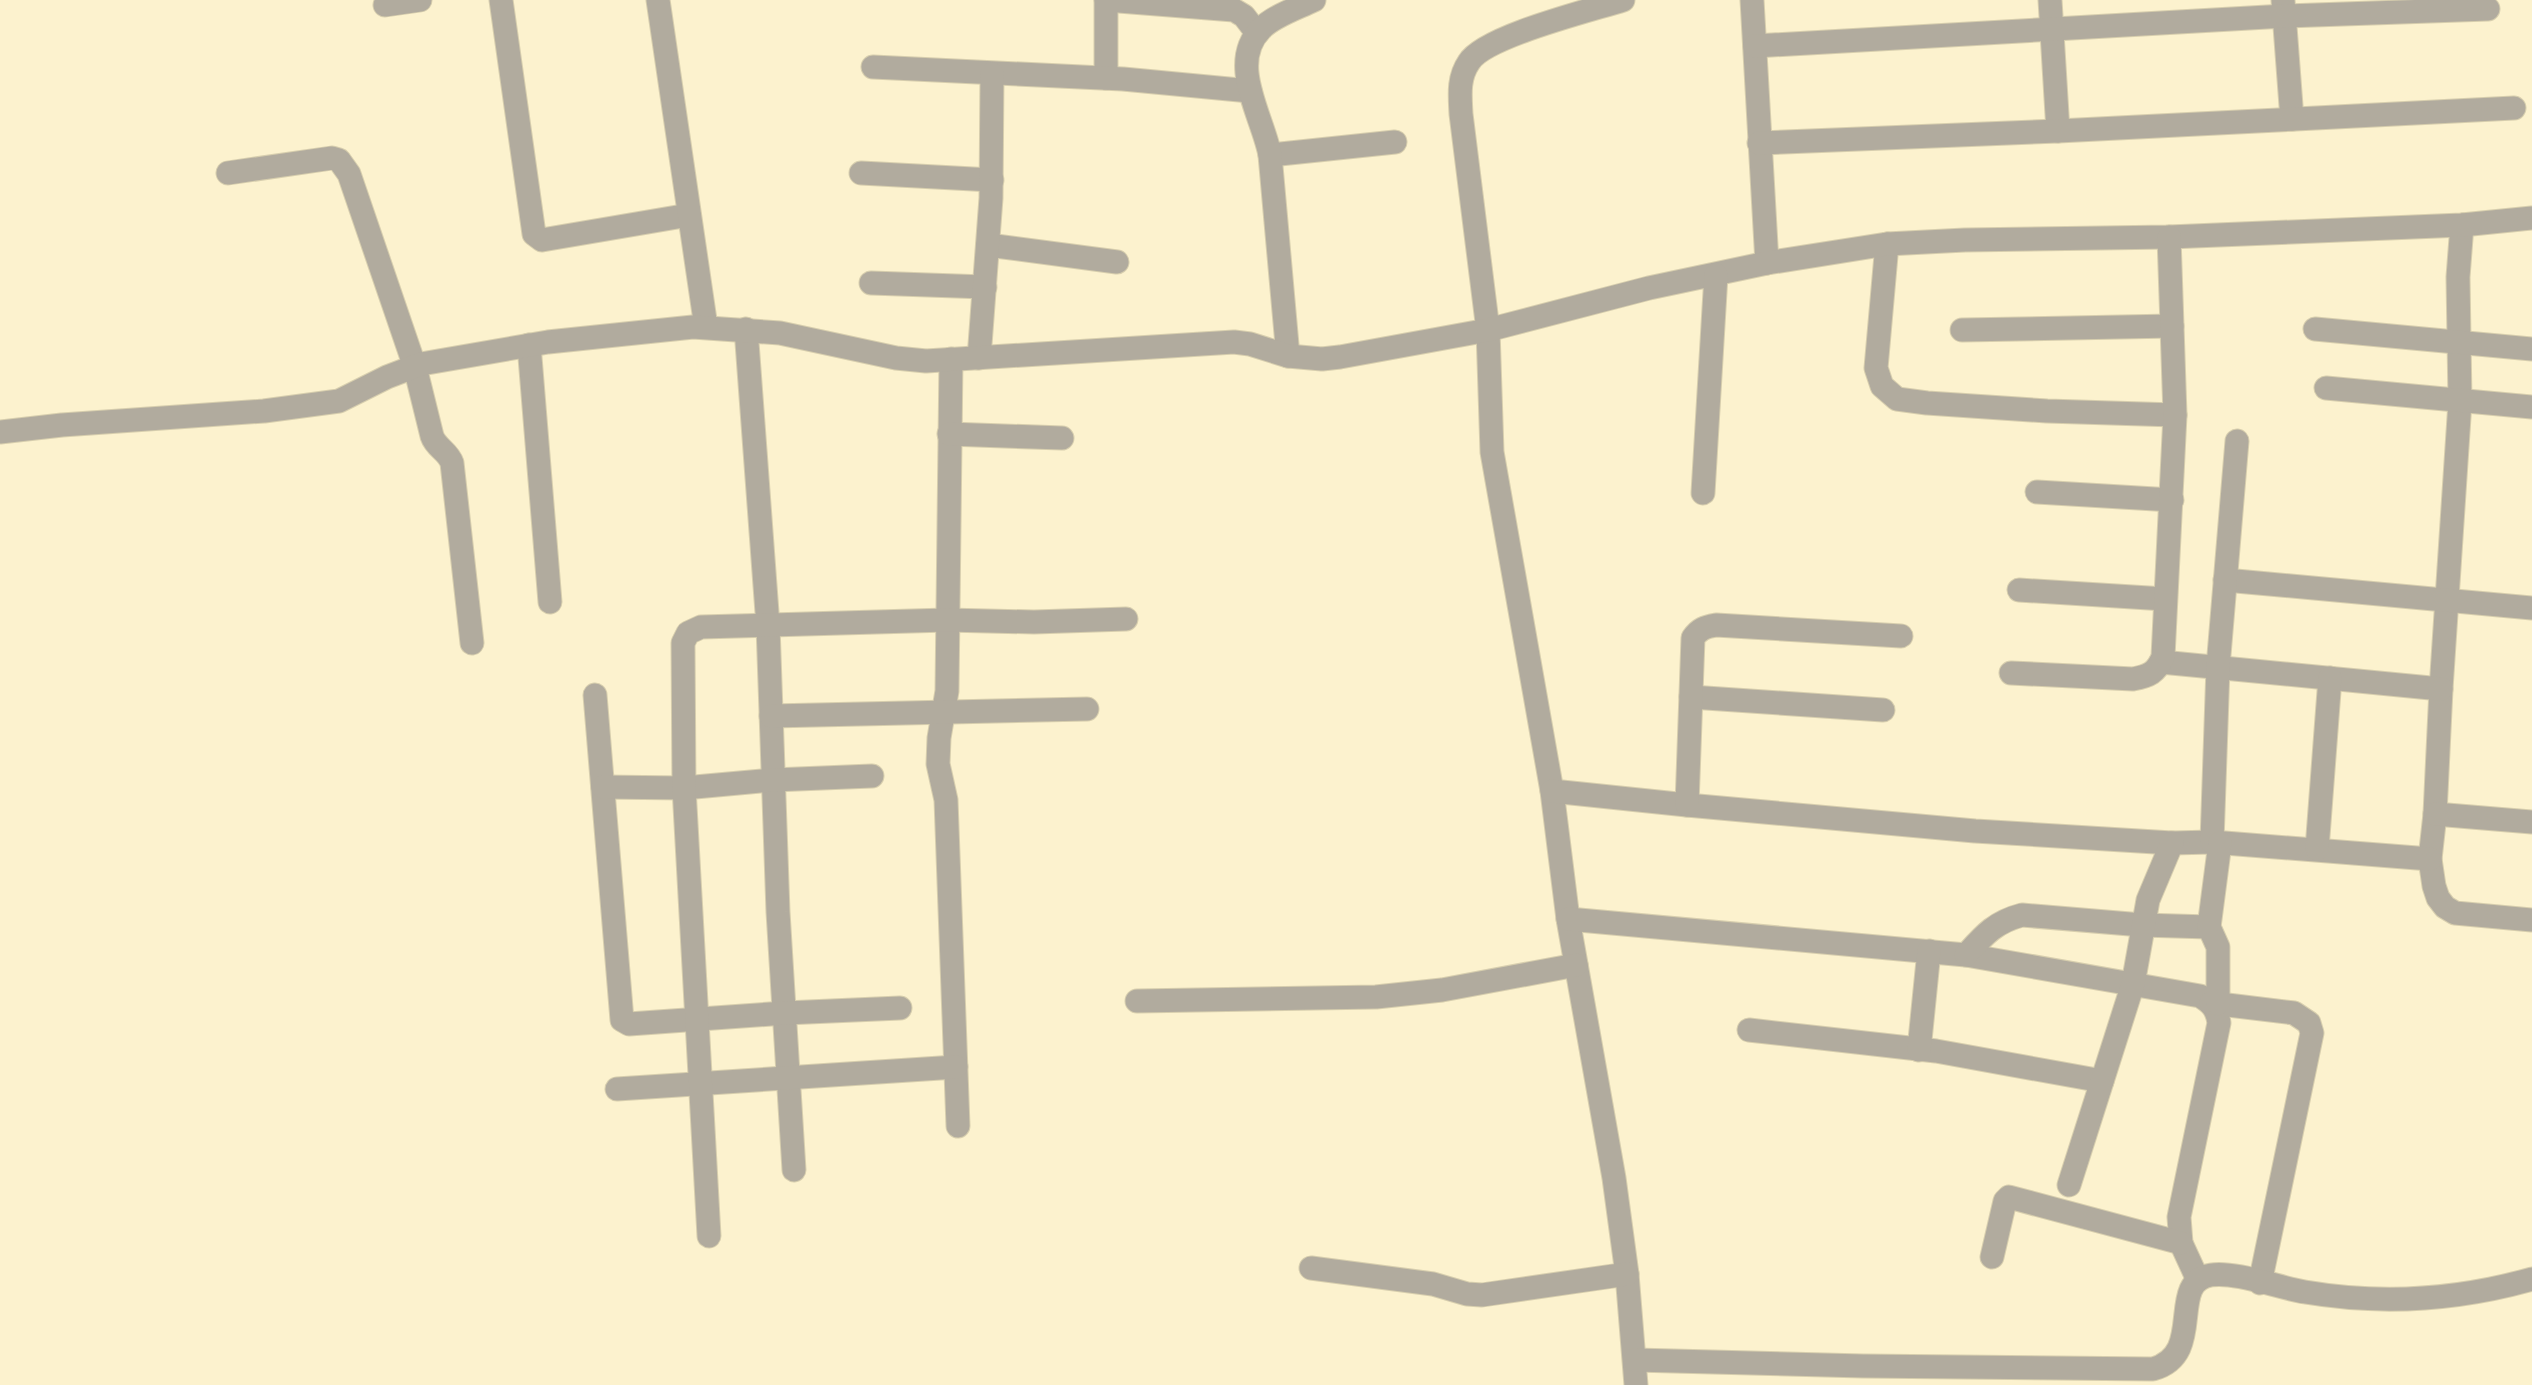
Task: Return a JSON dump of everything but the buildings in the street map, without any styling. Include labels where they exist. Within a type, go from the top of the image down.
[{"type":"street","points":[[385,5],[421,0]]},
{"type":"street","points":[[501,0],[534,234],[542,240],[689,215]]},
{"type":"street","points":[[658,0],[706,327]]},
{"type":"street","points":[[1106,78],[1106,0],[1182,3],[1241,12],[1257,33]]},
{"type":"street","points":[[1288,356],[1270,155],[1267,136],[1250,91],[1246,67],[1250,43],[1262,28],[1314,0]]},
{"type":"street","points":[[1623,0],[1497,42],[1470,59],[1460,81],[1461,114],[1488,330],[1492,452],[1552,791],[1568,919],[1614,1178],[1627,1274],[1636,1385]]},
{"type":"street","points":[[1752,0],[1767,263]]},
{"type":"street","points":[[2050,0],[2058,131]]},
{"type":"street","points":[[1755,46],[2052,29],[2284,8],[2386,6],[2488,9]]},
{"type":"street","points":[[2284,8],[2292,119]]},
{"type":"street","points":[[873,67],[1106,78],[1250,91]]},
{"type":"street","points":[[979,358],[992,180],[992,74]]},
{"type":"street","points":[[1759,143],[2514,108]]},
{"type":"street","points":[[1270,155],[1395,142]]},
{"type":"street","points":[[228,173],[332,158],[345,166],[415,367],[435,443],[447,453],[452,463],[472,643]]},
{"type":"street","points":[[861,173],[992,180]]},
{"type":"street","points":[[0,432],[264,411],[339,401],[387,376],[415,367],[529,345],[706,327],[780,333],[896,358],[926,361],[1234,342],[1288,356],[1322,359],[1488,330],[1648,288],[1767,263],[1886,244],[2169,237],[2462,225],[2532,218]]},
{"type":"street","points":[[2462,225],[2458,277],[2460,402],[2430,859],[2434,886],[2445,907],[2455,913],[2532,920]]},
{"type":"street","points":[[2011,673],[2133,679],[2147,677],[2158,670],[2161,662],[2175,415],[2169,237]]},
{"type":"street","points":[[1886,244],[1876,368],[1882,386],[1897,399],[2047,411],[2175,415]]},
{"type":"street","points":[[988,245],[1117,262]]},
{"type":"street","points":[[1703,493],[1716,275]]},
{"type":"street","points":[[870,283],[985,287]]},
{"type":"street","points":[[1962,330],[2172,326]]},
{"type":"street","points":[[746,329],[768,626],[773,780],[794,1170]]},
{"type":"street","points":[[2315,329],[2532,349]]},
{"type":"street","points":[[529,345],[550,602]]},
{"type":"street","points":[[951,359],[947,691],[939,738],[938,764],[947,800],[958,1126]]},
{"type":"street","points":[[2326,388],[2532,407]]},
{"type":"street","points":[[949,434],[1062,438]]},
{"type":"street","points":[[2198,1280],[2181,1243],[2179,1217],[2219,1023],[2215,1003],[2218,947],[2209,927],[2216,843],[2218,667],[2236,441]]},
{"type":"street","points":[[2037,492],[2172,500]]},
{"type":"street","points":[[2225,580],[2532,608]]},
{"type":"street","points":[[2019,590],[2165,599]]},
{"type":"street","points":[[709,1236],[684,788],[683,643],[688,634],[701,627],[947,620],[1034,622],[1126,619]]},
{"type":"street","points":[[1687,806],[1693,638],[1697,631],[1716,625],[1901,636]]},
{"type":"street","points":[[2161,662],[2441,689]]},
{"type":"street","points":[[2317,849],[2330,678]]},
{"type":"street","points":[[595,695],[622,1020],[629,1024],[900,1008]]},
{"type":"street","points":[[1691,698],[1883,710]]},
{"type":"street","points":[[771,716],[1087,709]]},
{"type":"street","points":[[603,787],[684,788],[773,780],[872,776]]},
{"type":"street","points":[[1552,791],[1687,806],[1975,831],[2317,849],[2430,859]]},
{"type":"street","points":[[2435,814],[2532,822]]},
{"type":"street","points":[[2069,1185],[2133,984],[2142,925],[2156,878],[2172,843]]},
{"type":"street","points":[[1966,955],[1991,929],[2005,919],[2022,915],[2142,925],[2209,927]]},
{"type":"street","points":[[1568,919],[1966,955],[2200,996],[2215,1003],[2294,1013],[2309,1023],[2312,1033],[2260,1283]]},
{"type":"street","points":[[1919,1049],[1929,951]]},
{"type":"street","points":[[1137,1002],[1376,997],[1442,990],[1576,965]]},
{"type":"street","points":[[1749,1030],[1919,1049],[2102,1081]]},
{"type":"street","points":[[617,1089],[956,1067]]},
{"type":"street","points":[[1992,1257],[2005,1201],[2009,1197],[2181,1243]]},
{"type":"street","points":[[1311,1268],[1433,1284],[1467,1294],[1482,1295],[1627,1274]]},
{"type":"street","points":[[1635,1360],[2153,1369],[2165,1366],[2175,1357],[2182,1344],[2189,1290],[2198,1280],[2210,1275],[2225,1275],[2306,1292],[2368,1299],[2424,1300],[2494,1290],[2532,1279]]}]
